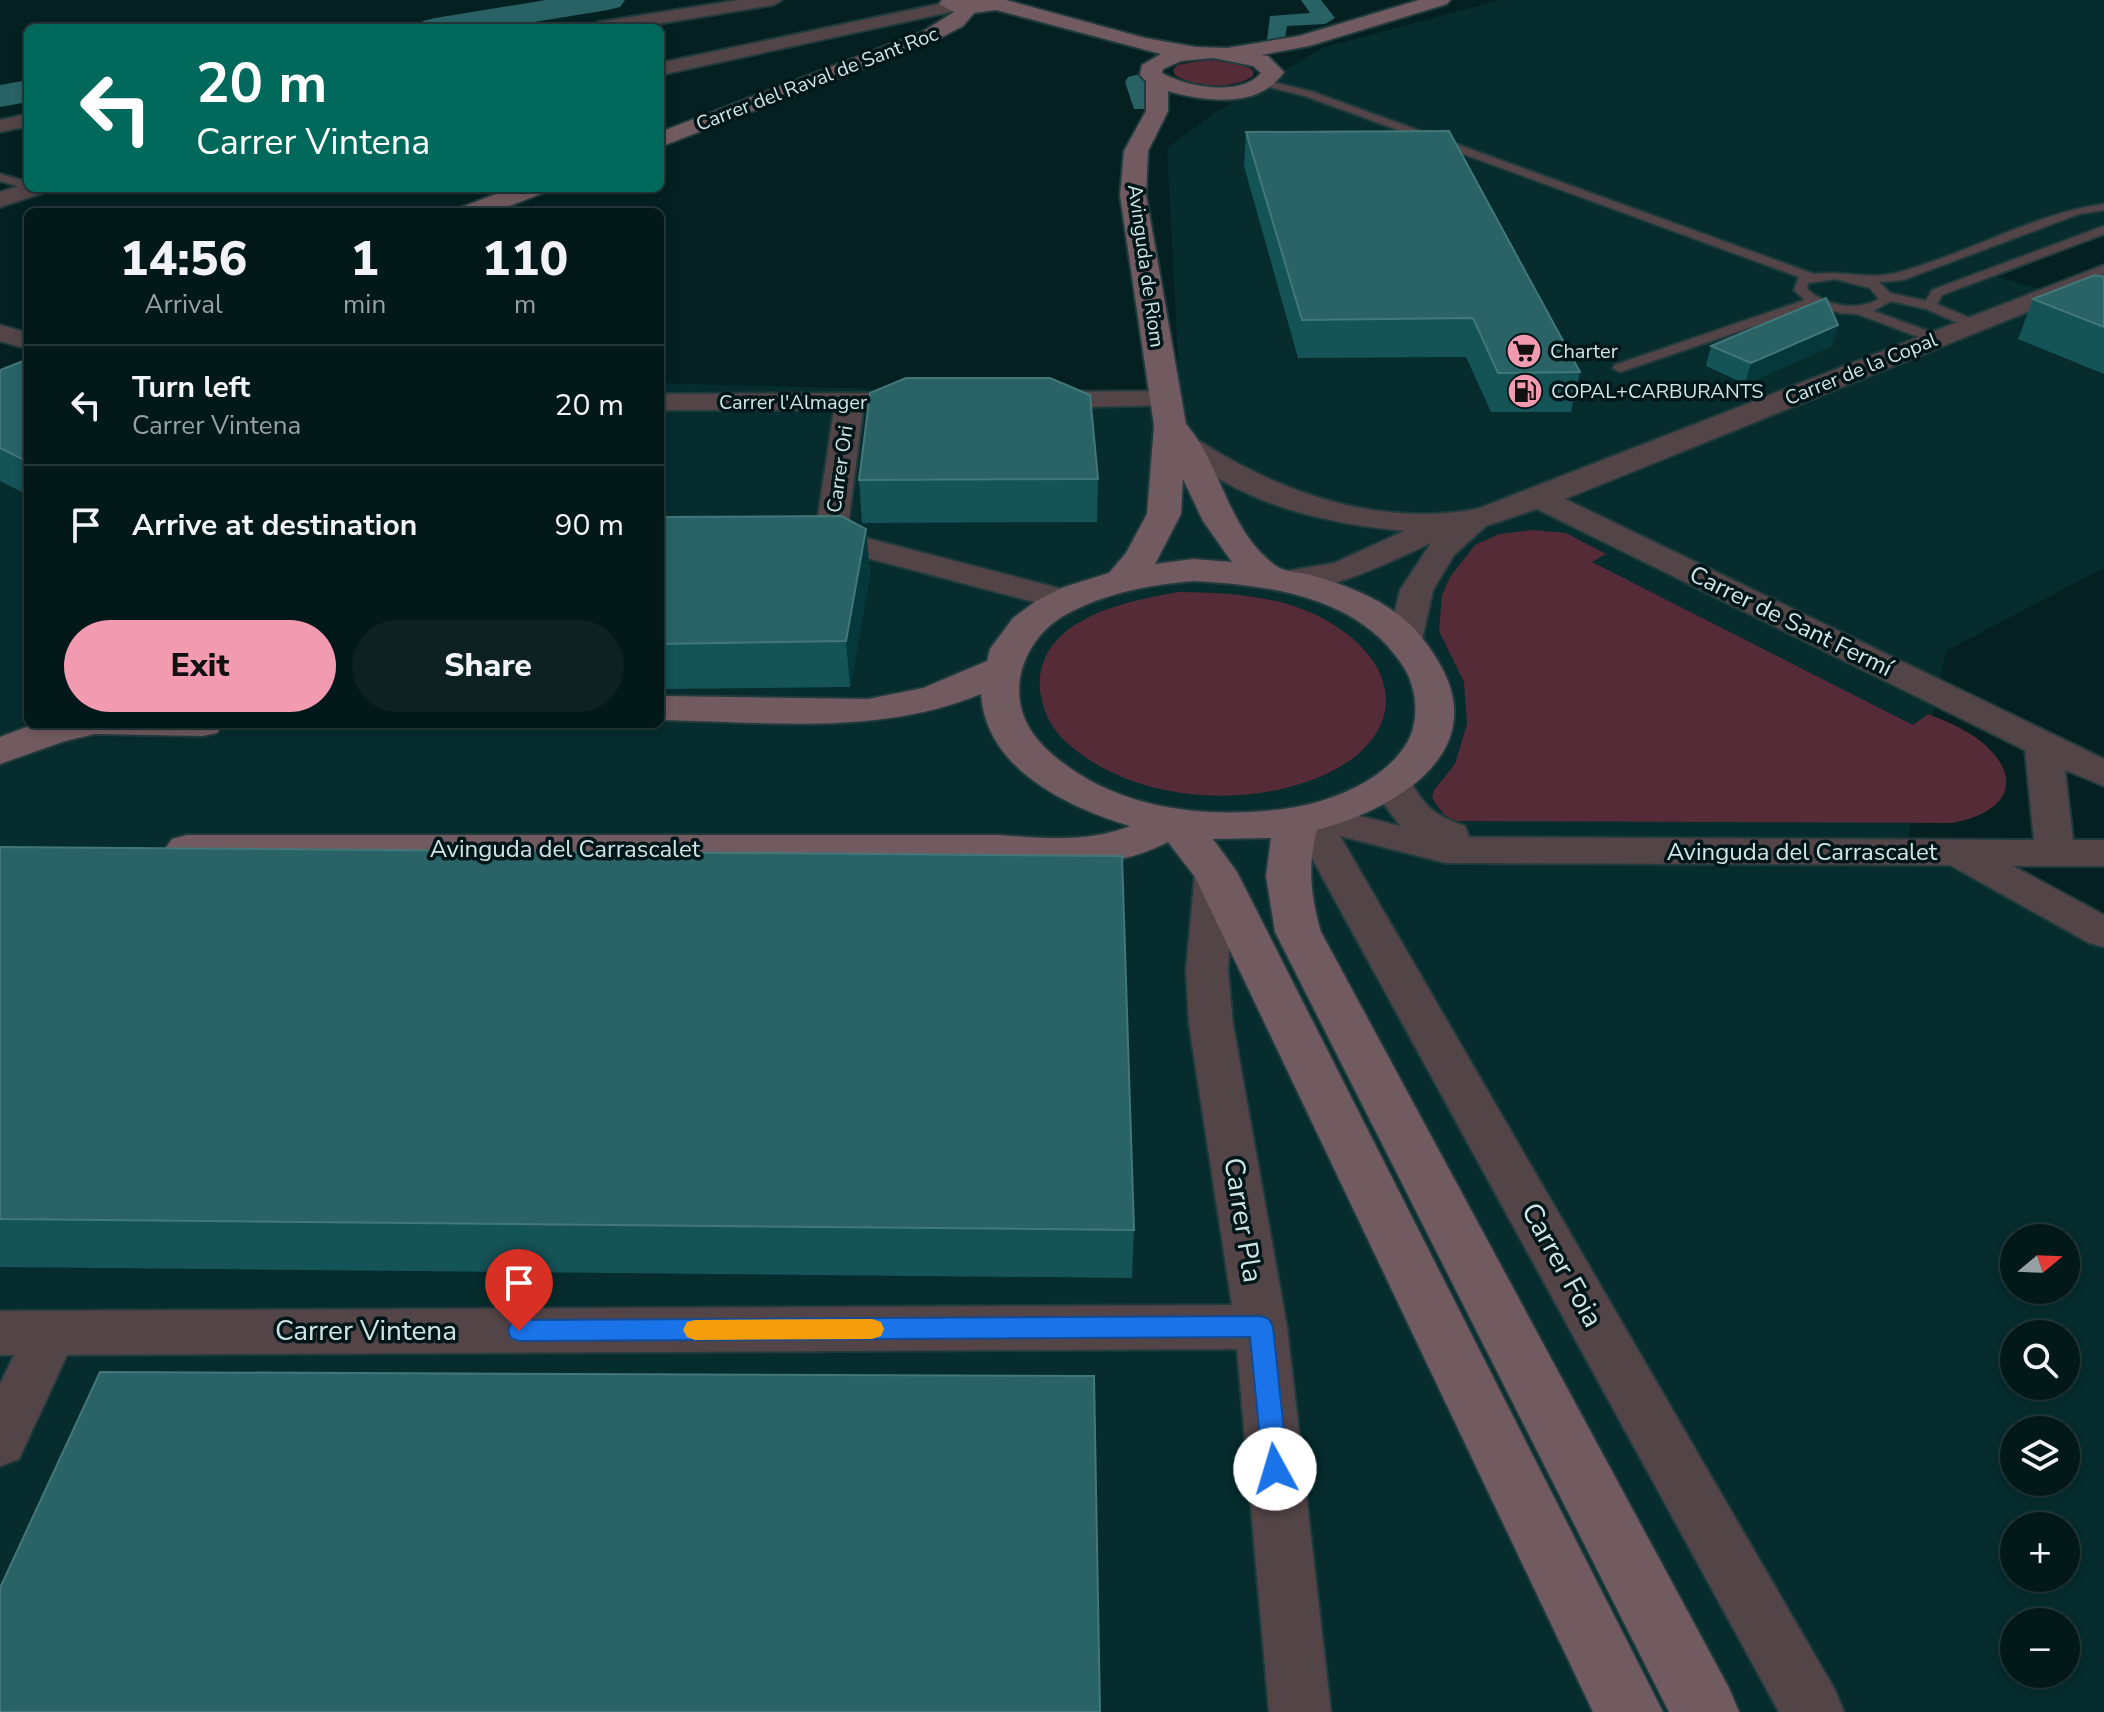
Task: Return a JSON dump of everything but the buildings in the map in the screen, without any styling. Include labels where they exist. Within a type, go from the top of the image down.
[{"type":"street","points":[[624,24],[773,0]]},
{"type":"street","points":[[664,61],[929,4],[961,3],[1016,8],[1143,46],[1230,54],[1302,42],[1440,0]]},
{"type":"street","points":[[664,68],[961,3]]},
{"type":"street","name":"Carrer del Raval de Sant Roc","points":[[664,138],[929,36],[956,22],[961,3]]},
{"type":"street","points":[[1112,38],[1135,48],[1155,72],[1184,89],[1223,92]]},
{"type":"street","points":[[1157,111],[1223,92],[1267,75],[1302,42]]},
{"type":"street","points":[[1155,72],[1177,55],[1196,53]]},
{"type":"street","points":[[1230,54],[1260,61],[1267,75]]},
{"type":"street","name":"Avinguda de Riom","points":[[1155,72],[1157,111],[1136,151],[1133,195],[1175,424],[1218,518],[1246,557],[1276,578]]},
{"type":"street","points":[[0,126],[24,121]]},
{"type":"street","points":[[0,200],[24,191]]},
{"type":"street","points":[[482,208],[524,192]]},
{"type":"street","name":"Carrer de la Copal","points":[[1276,578],[1342,571],[1446,524],[1484,517],[1539,498],[2104,272]]},
{"type":"street","points":[[0,333],[24,340]]},
{"type":"street","points":[[1015,400],[1175,424]]},
{"type":"street","name":"Carrer Ori","points":[[830,538],[850,401]]},
{"type":"street","name":"Carrer l'Almager","points":[[664,402],[955,401]]},
{"type":"street","name":"Avinguda de Riom","points":[[1123,579],[1149,546],[1164,514],[1175,424]]},
{"type":"street","name":"Carrer de la Copal","points":[[1175,424],[1251,487],[1305,506],[1367,519],[1446,524]]},
{"type":"street","name":"Carrer de Sant Fermí","points":[[1539,498],[2104,774]]},
{"type":"street","name":"Carrer de la Copal","points":[[1405,640],[1413,591],[1425,570],[1460,532],[1484,517]]},
{"type":"street","points":[[790,538],[830,538],[1065,600]]},
{"type":"street","points":[[1158,828],[1308,818],[1345,808],[1392,782],[1416,761],[1430,737],[1436,712],[1428,675],[1405,640],[1381,620],[1353,604],[1276,578],[1193,570],[1123,579],[1065,600],[1024,630],[1010,648],[1002,668],[999,690],[1003,714],[1014,737],[1033,759],[1059,779],[1091,797],[1127,811],[1158,828],[1215,872],[1629,1712]]},
{"type":"street","points":[[664,708],[868,711],[942,696],[1002,668]]},
{"type":"street","points":[[0,733],[24,725]]},
{"type":"street","points":[[0,751],[67,728]]},
{"type":"street","points":[[2043,744],[2055,853]]},
{"type":"street","name":"Avinguda del Carrascalet","points":[[1392,782],[1403,809],[1424,825],[1501,851]]},
{"type":"street","points":[[1308,818],[1289,846],[1286,873],[1289,902],[1298,932],[1705,1712]]},
{"type":"street","name":"Avinguda del Carrascalet","points":[[1308,818],[1446,850],[2104,853]]},
{"type":"street","name":"Carrer Foia","points":[[1308,818],[1813,1712]]},
{"type":"street","name":"Avinguda del Carrascalet","points":[[141,849],[998,849],[1044,853],[1158,828]]},
{"type":"street","points":[[1958,853],[2104,933]]},
{"type":"street","name":"Carrer Pla","points":[[1215,872],[1207,970],[1211,1024],[1261,1327],[1300,1712]]},
{"type":"street","name":"Carrer Vintena","points":[[25,1333],[1261,1327]]},
{"type":"street","points":[[0,1441],[25,1333]]},
{"type":"lane","points":[[1267,75],[1309,94],[1810,277],[1835,275],[1863,280],[1899,277],[2077,211],[2104,207]]},
{"type":"lane","points":[[0,177],[24,185]]},
{"type":"lane","points":[[1930,306],[1937,293],[2104,230]]},
{"type":"lane","points":[[1810,277],[1799,285],[1800,290],[1815,301],[1857,309],[1937,339]]},
{"type":"lane","points":[[1863,280],[1882,290],[1886,296],[1930,306],[1974,325]]},
{"type":"lane","points":[[1857,309],[1880,305],[1886,296]]},
{"type":"lane","points":[[1620,368],[1815,301]]},
{"type":"shaded area","points":[[1500,0],[2104,0],[2104,235],[1998,277],[2104,307],[2104,568],[1946,651],[1908,838],[2104,947],[2104,1712],[0,1712],[0,428],[24,419],[24,728],[664,728],[664,383],[1180,397],[1167,148],[1213,114],[1322,48]]},
{"type":"shaded area","points":[[1212,59],[1240,62],[1254,71],[1253,76],[1235,84],[1214,86],[1193,83],[1175,75],[1173,70],[1177,65]]},
{"type":"shaded area","points":[[1531,530],[1566,533],[1606,554],[1592,562],[1913,725],[1928,714],[1965,730],[1998,759],[2005,772],[2003,796],[1984,813],[1952,823],[1456,821],[1444,815],[1432,798],[1434,790],[1455,764],[1467,724],[1464,682],[1439,631],[1442,595],[1450,577],[1475,545],[1499,534]]},
{"type":"shaded area","points":[[1179,592],[1257,597],[1295,606],[1331,623],[1359,644],[1376,666],[1385,689],[1385,712],[1376,733],[1360,752],[1336,769],[1306,782],[1245,795],[1180,793],[1119,776],[1091,761],[1061,737],[1045,711],[1040,690],[1042,666],[1052,646],[1068,630],[1110,608]]},
{"type":"waterway","points":[[460,24],[608,0]]},
{"type":"waterway","points":[[1277,40],[1277,20],[1325,18],[1311,0]]},
{"type":"waterway","points":[[1140,81],[1136,82],[1142,104]]},
{"type":"waterway","points":[[0,96],[24,92]]},
{"type":"slow traffic","points":[[695,1330],[872,1329]]},
{"type":"place","name":"Charter","points":[[1524,351]]},
{"type":"place","name":"COPAL+CARBURANTS","points":[[1525,391]]},
{"type":"route","points":[[519,1331],[1261,1327],[1275,1469]]}]
